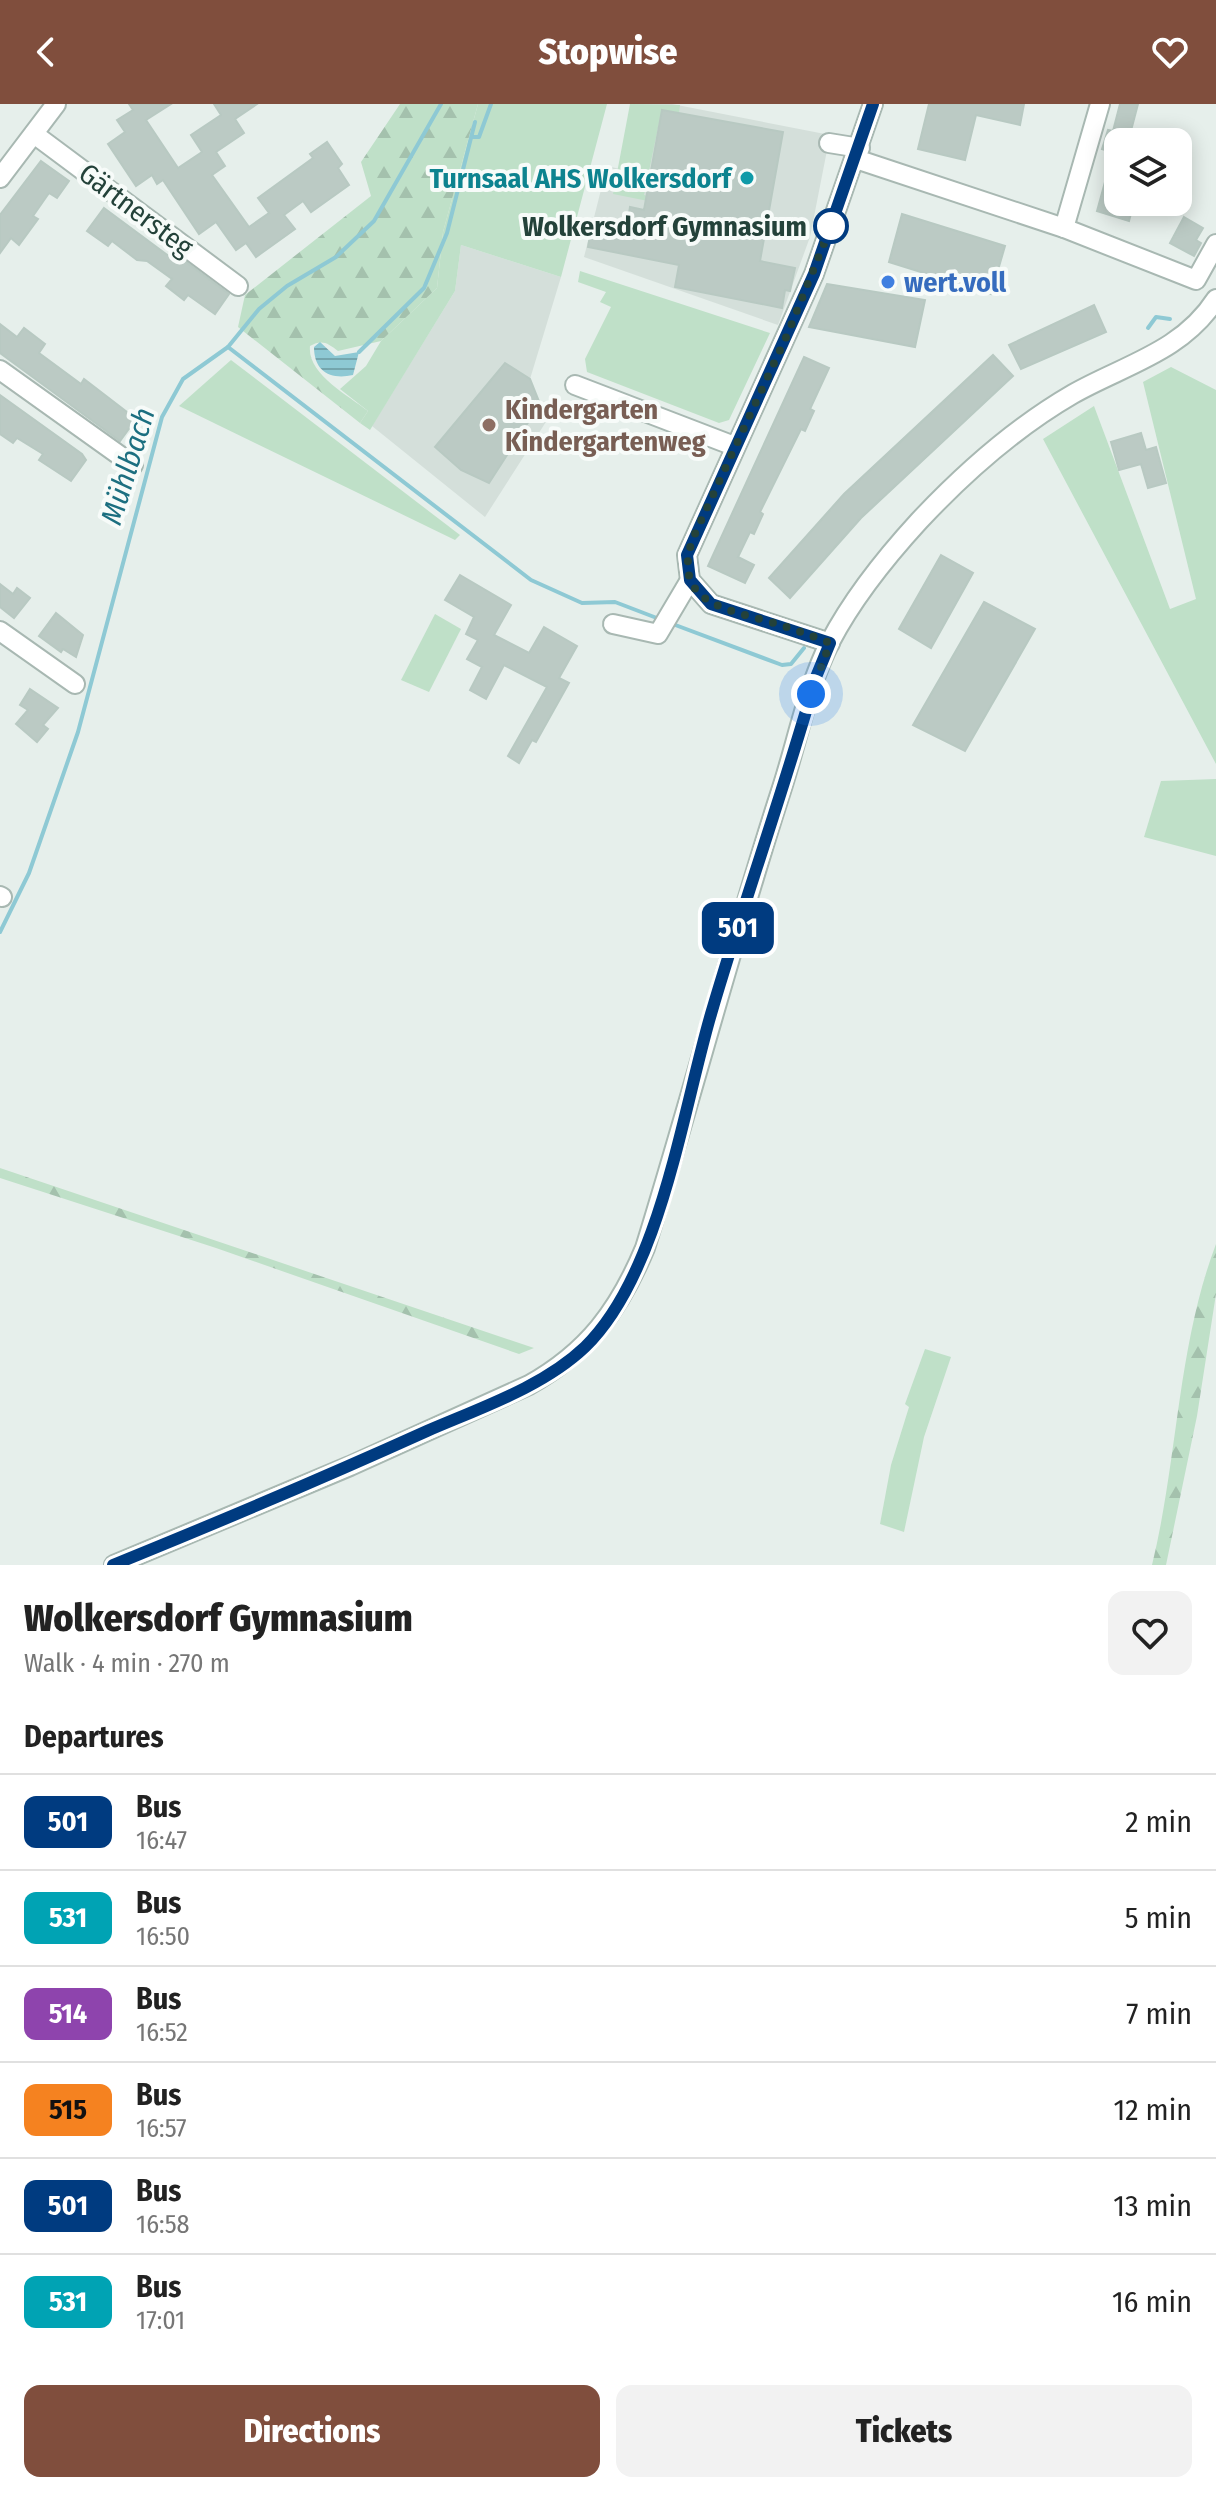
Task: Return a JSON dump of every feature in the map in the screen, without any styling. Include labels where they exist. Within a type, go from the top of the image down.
[{"type":"street","points":[[0,178],[56,104]]},
{"type":"street","points":[[830,643],[711,604],[690,580],[687,555],[814,274],[873,104]]},
{"type":"street","points":[[1064,228],[1100,104]]},
{"type":"street","name":"Gärtnersteg","points":[[34,134],[238,286]]},
{"type":"street","points":[[829,143],[906,177],[1064,228],[1196,280],[1216,244]]},
{"type":"street","points":[[114,1565],[350,1466],[529,1385],[557,1369],[602,1329],[627,1289],[645,1248],[711,1015],[816,677],[830,643],[889,555],[947,492],[994,450],[1072,394],[1166,348],[1196,326],[1216,299]]},
{"type":"street","points":[[0,370],[133,465]]},
{"type":"street","points":[[575,385],[734,446]]},
{"type":"street","points":[[613,624],[658,634],[664,629],[690,580]]},
{"type":"street","points":[[0,631],[75,684]]},
{"type":"shaded area","points":[[633,104],[672,104],[830,135],[810,237],[778,325],[584,257],[607,166],[620,169]]},
{"type":"shaded area","points":[[461,245],[561,277],[530,379],[540,403],[557,397],[560,400],[485,517],[372,426],[455,291]]},
{"type":"green space","points":[[400,104],[478,104],[443,232],[437,288],[381,341],[338,351],[325,343],[310,346],[315,366],[322,375],[368,411],[360,423],[238,327],[245,295],[371,196],[361,162]]},
{"type":"green space","points":[[478,104],[607,104],[561,277],[461,245],[455,291],[370,430],[360,423],[368,411],[340,389],[366,366],[381,341],[437,288],[443,232]]},
{"type":"green space","points":[[630,104],[680,105],[678,121],[660,118],[644,195],[654,198],[653,202],[613,194]]},
{"type":"green space","points":[[580,271],[770,333],[729,420],[719,423],[587,372],[585,359],[611,307],[600,302],[606,292],[578,282]]},
{"type":"green space","points":[[231,360],[460,535],[455,540],[179,406]]},
{"type":"green space","points":[[1171,367],[1216,390],[1216,764],[1043,439],[1094,406],[1170,609],[1196,599],[1143,382]]},
{"type":"green space","points":[[435,614],[461,629],[429,692],[401,680]]},
{"type":"green space","points":[[1216,779],[1216,856],[1144,837],[1161,781]]},
{"type":"green space","points":[[0,1168],[534,1348],[519,1354],[216,1248],[0,1178]]},
{"type":"green space","points":[[1216,1244],[1216,1294],[1197,1416],[1166,1565],[1152,1565],[1161,1525],[1185,1363],[1203,1283]]},
{"type":"green space","points":[[925,1349],[951,1357],[924,1437],[904,1532],[880,1524],[891,1465],[909,1407],[905,1404]]},
{"type":"water","points":[[320,342],[335,356],[359,352],[353,375],[331,375],[321,368],[314,347]]},
{"type":"building","points":[[129,104],[171,104],[146,120],[178,168],[202,152],[191,135],[221,115],[214,104],[257,104],[235,119],[244,133],[216,152],[225,166],[212,175],[249,227],[269,213],[258,198],[313,158],[310,154],[327,142],[342,164],[338,168],[349,185],[311,212],[303,201],[284,215],[295,229],[256,257],[246,243],[236,250],[216,222],[199,234],[163,180],[157,184],[152,175],[136,186],[108,144],[125,132],[117,120],[133,110]]},
{"type":"building","points":[[929,104],[1024,104],[1020,125],[976,115],[965,160],[918,149]]},
{"type":"building","points":[[1120,104],[1138,104],[1132,128],[1114,128]]},
{"type":"building","points":[[662,110],[783,132],[760,261],[795,268],[790,291],[785,290],[782,308],[675,287],[679,265],[588,247],[591,230],[602,232],[604,221],[627,226],[630,207],[644,210]]},
{"type":"building","points":[[41,161],[69,181],[57,198],[49,193],[33,216],[38,219],[19,245],[11,238],[0,253],[0,215]]},
{"type":"building","points":[[1104,186],[1104,213],[1097,211]]},
{"type":"building","points":[[104,208],[170,257],[174,253],[229,294],[215,314],[188,295],[184,300],[166,286],[172,279],[147,261],[137,260],[112,241],[108,246],[87,231]]},
{"type":"building","points":[[902,214],[1005,246],[991,294],[889,262]]},
{"type":"building","points":[[1113,216],[1130,216],[1129,221]]},
{"type":"building","points":[[1184,217],[1203,228],[1196,240],[1201,243],[1194,256],[1170,243]]},
{"type":"building","points":[[827,284],[925,300],[915,347],[809,327]]},
{"type":"building","points":[[1094,305],[1106,332],[1021,369],[1009,345]]},
{"type":"building","points":[[0,324],[17,337],[24,328],[45,344],[39,353],[81,384],[84,379],[136,419],[120,441],[0,353]]},
{"type":"building","points":[[993,355],[1013,376],[861,518],[790,598],[769,578],[844,494]]},
{"type":"building","points":[[804,357],[829,368],[810,409],[814,411],[805,431],[801,429],[760,512],[763,514],[754,534],[750,532],[738,557],[754,565],[745,583],[708,566]]},
{"type":"building","name":"Kindergarten Kindergartenweg","points":[[505,363],[530,379],[540,404],[489,483],[461,470],[435,447]]},
{"type":"building","points":[[0,395],[82,454],[86,460],[71,481],[39,460],[43,454],[17,438],[13,443],[0,434]]},
{"type":"building","points":[[1141,433],[1146,450],[1156,447],[1166,483],[1148,488],[1141,464],[1119,470],[1111,442]]},
{"type":"building","points":[[941,555],[973,573],[931,648],[899,629]]},
{"type":"building","points":[[460,575],[511,605],[494,635],[529,653],[544,627],[577,646],[559,678],[569,683],[536,742],[532,740],[519,763],[508,756],[547,687],[504,665],[486,699],[470,690],[482,667],[467,659],[478,640],[466,634],[474,617],[445,600]]},
{"type":"building","points":[[0,584],[13,594],[17,588],[30,598],[14,618],[0,607]]},
{"type":"building","points":[[984,602],[1035,629],[965,751],[913,725]]},
{"type":"building","points":[[56,613],[83,635],[76,657],[63,649],[61,652],[39,636]]},
{"type":"building","points":[[30,689],[58,708],[43,725],[48,729],[37,742],[16,724],[28,710],[20,705]]},
{"type":"waterway","name":"Mühlbach","points":[[0,932],[29,873],[78,732],[162,417],[183,379],[228,347],[259,309],[287,286],[336,257],[374,221],[441,104]]},
{"type":"waterway","points":[[473,137],[479,137],[491,104]]},
{"type":"waterway","points":[[359,352],[424,288],[447,233],[475,122]]},
{"type":"waterway","points":[[1148,328],[1156,317],[1170,319]]},
{"type":"waterway","points":[[228,347],[531,580],[582,603],[615,602],[662,620]]},
{"type":"waterway","points":[[670,623],[782,665],[791,664],[804,648]]},
{"type":"bus line","name":"501","points":[[113,1565],[350,1466],[529,1385],[583,1349],[602,1329],[627,1289],[645,1248],[756,867],[816,677],[830,643],[711,604],[690,580],[687,555],[814,274],[873,104]]},
{"type":"place","name":"Turnsaal AHS Wolkersdorf","points":[[747,178]]},
{"type":"place","name":"Wolkersdorf Gymnasium","points":[[831,226]]},
{"type":"place","name":"wert.voll","points":[[888,282]]},
{"type":"place","name":"Kindergarten Kindergartenweg","points":[[489,425]]},
{"type":"route","points":[[811,694],[830,643],[711,604],[690,580],[687,555],[814,274],[831,226]]}]
